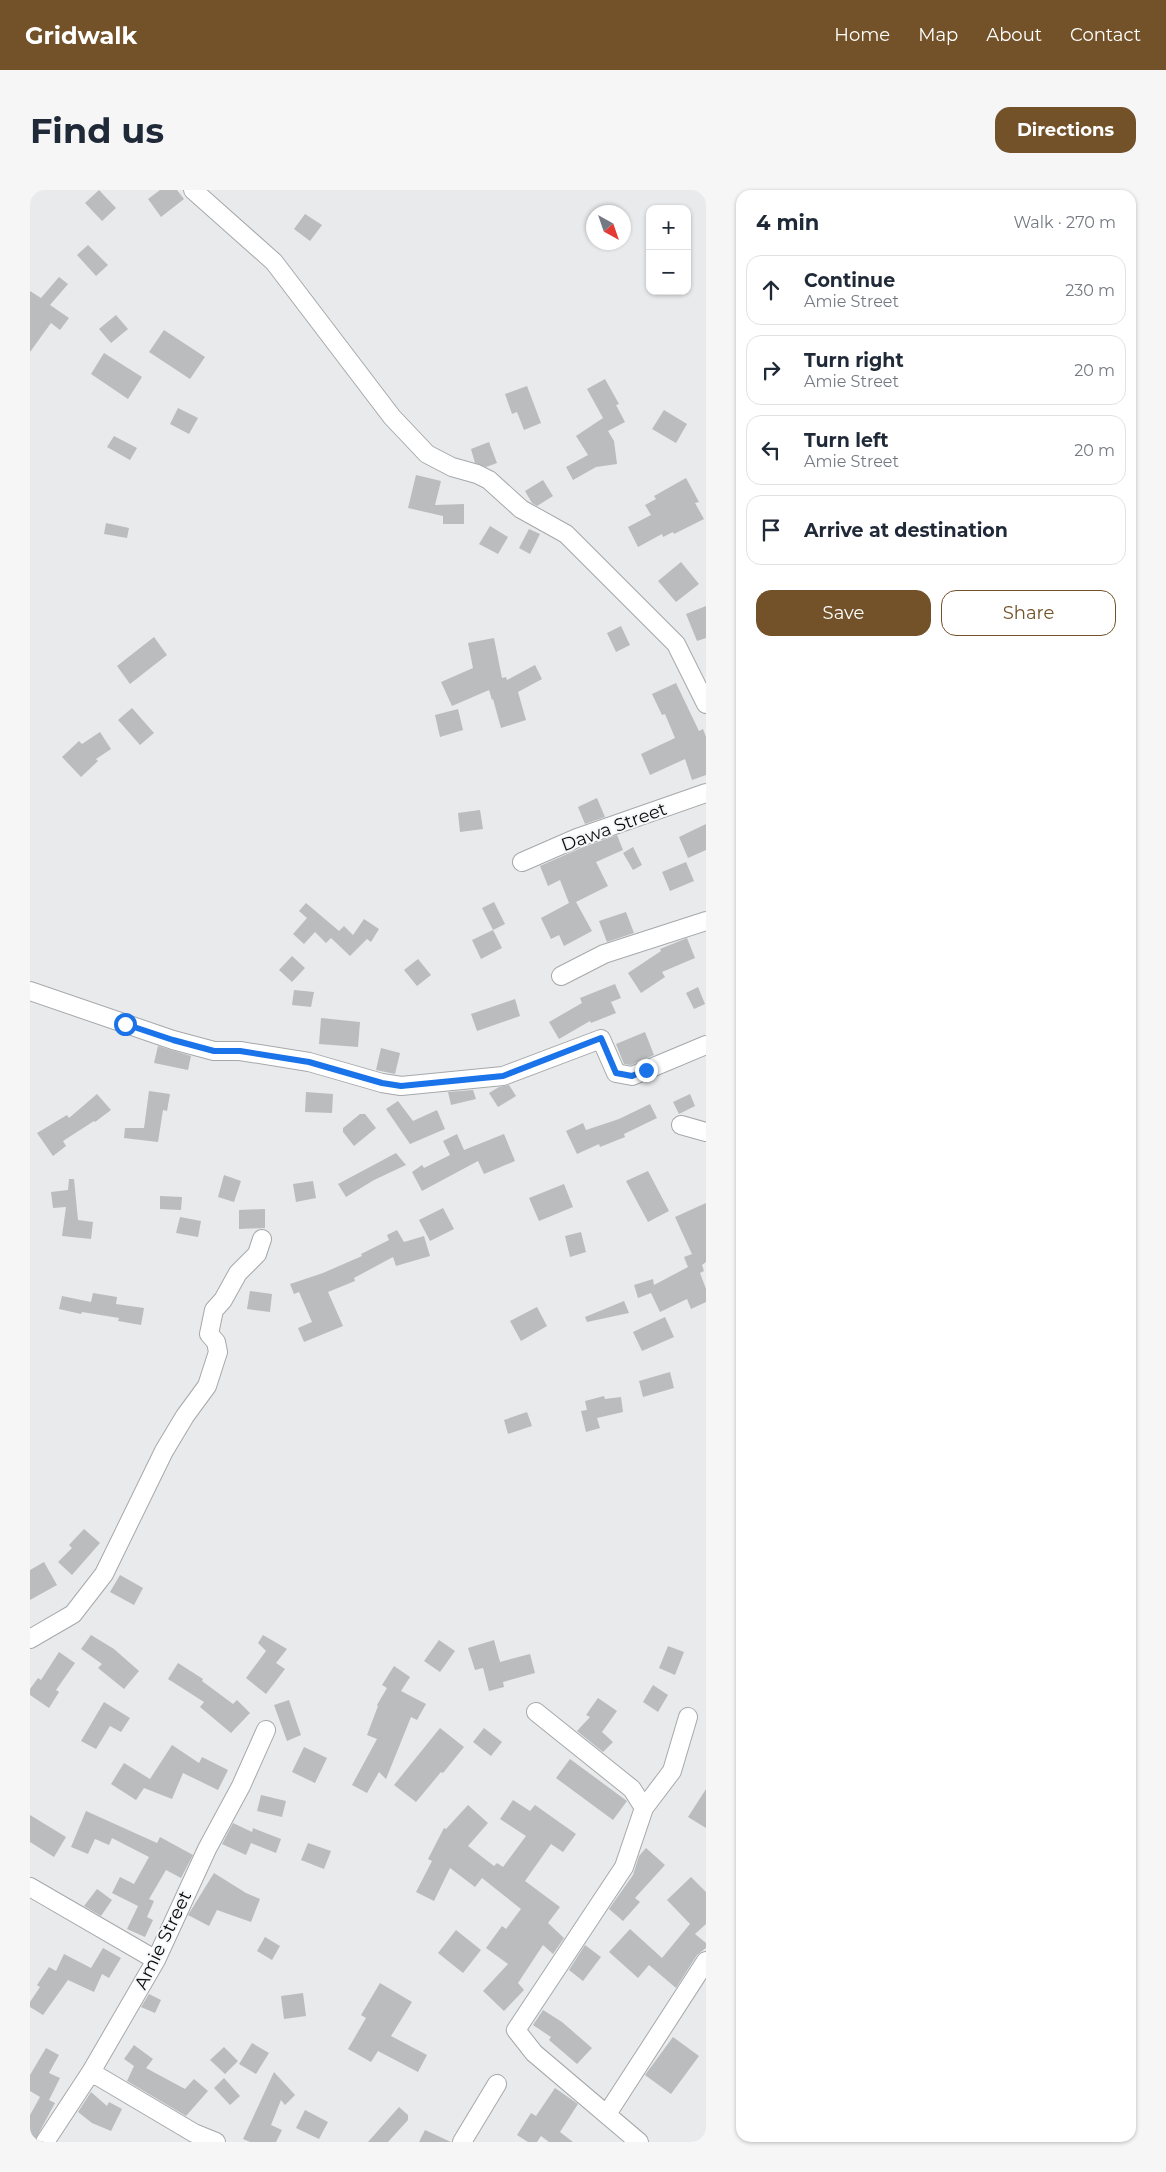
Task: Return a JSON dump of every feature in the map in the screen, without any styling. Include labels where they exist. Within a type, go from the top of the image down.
[{"type":"street","points":[[193,190],[274,262],[392,418],[427,454],[452,467],[477,474],[488,480],[521,509],[566,534],[676,644],[706,704]]},
{"type":"street","name":"Dawa Street","points":[[522,862],[577,838],[706,793]]},
{"type":"street","points":[[561,976],[604,954],[706,921]]},
{"type":"street","points":[[30,991],[173,1040],[214,1051],[240,1051],[309,1062],[382,1083],[401,1086],[503,1076],[601,1038],[616,1073],[632,1076],[706,1045]]},
{"type":"street","points":[[681,1125],[706,1132]]},
{"type":"street","points":[[30,1639],[73,1614],[104,1574],[164,1451],[185,1416],[207,1386],[218,1352],[216,1342],[209,1334],[214,1310],[238,1273],[257,1254],[262,1239]]},
{"type":"street","points":[[536,1712],[632,1789],[644,1808]]},
{"type":"street","points":[[638,2142],[534,2053],[516,2030],[624,1868],[644,1808],[672,1771],[688,1717]]},
{"type":"street","name":"Amie Street","points":[[45,2142],[91,2072],[156,1960],[208,1849],[241,1786],[266,1730]]},
{"type":"street","points":[[30,1887],[156,1960]]},
{"type":"street","points":[[606,2114],[706,1961]]},
{"type":"street","points":[[91,2072],[194,2133],[216,2142]]},
{"type":"street","points":[[462,2142],[497,2084]]},
{"type":"building","points":[[99,190],[116,208],[102,221],[85,203]]},
{"type":"building","points":[[160,190],[177,190],[184,199],[161,217],[148,199]]},
{"type":"building","points":[[305,214],[322,225],[310,241],[294,229]]},
{"type":"building","points":[[88,245],[108,265],[96,276],[77,255]]},
{"type":"building","points":[[59,277],[68,284],[50,305],[69,318],[60,330],[51,323],[30,352],[30,291],[41,298]]},
{"type":"building","points":[[116,315],[128,329],[111,343],[99,329]]},
{"type":"building","points":[[164,330],[205,357],[190,379],[149,352]]},
{"type":"building","points":[[104,353],[142,377],[128,399],[91,374]]},
{"type":"building","points":[[605,379],[619,404],[616,405],[625,422],[608,431],[614,441],[617,464],[596,467],[573,480],[566,467],[588,455],[576,436],[603,418],[587,389]]},
{"type":"building","points":[[527,386],[541,423],[524,430],[517,412],[512,414],[505,394]]},
{"type":"building","points":[[178,408],[198,418],[189,434],[170,424]]},
{"type":"building","points":[[664,410],[687,424],[676,443],[652,429]]},
{"type":"building","points":[[114,436],[137,448],[130,460],[107,447]]},
{"type":"building","points":[[489,442],[497,463],[486,467],[475,463],[471,449]]},
{"type":"building","points":[[416,475],[441,481],[435,505],[464,504],[464,524],[443,524],[443,516],[408,508]]},
{"type":"building","points":[[686,478],[699,502],[695,503],[704,519],[674,534],[673,532],[663,537],[662,534],[638,547],[628,527],[651,515],[645,505],[656,499],[654,496]]},
{"type":"building","points":[[543,480],[553,496],[537,506],[532,503],[525,491]]},
{"type":"building","points":[[106,523],[129,528],[127,538],[104,534]]},
{"type":"building","points":[[490,526],[508,537],[498,554],[479,544]]},
{"type":"building","points":[[529,529],[540,534],[530,554],[519,548]]},
{"type":"building","points":[[681,562],[699,584],[676,602],[658,581]]},
{"type":"building","points":[[706,606],[706,638],[697,641],[686,614]]},
{"type":"building","points":[[621,626],[630,645],[616,652],[607,633]]},
{"type":"building","points":[[154,637],[167,655],[130,684],[117,666]]},
{"type":"building","points":[[494,638],[502,678],[506,677],[507,680],[535,665],[542,679],[518,692],[526,720],[501,728],[489,690],[452,706],[441,682],[473,668],[468,643]]},
{"type":"building","points":[[676,683],[699,731],[703,729],[706,737],[706,775],[692,780],[685,759],[650,775],[641,754],[675,738],[665,714],[662,715],[652,694]]},
{"type":"building","points":[[132,708],[154,733],[140,745],[118,720]]},
{"type":"building","points":[[458,709],[463,730],[440,737],[435,715]]},
{"type":"building","points":[[100,732],[111,749],[96,759],[98,761],[81,777],[62,757],[79,741],[82,744]]},
{"type":"building","points":[[597,798],[605,817],[585,824],[578,807]]},
{"type":"building","points":[[480,810],[483,829],[460,832],[458,813]]},
{"type":"building","points":[[706,824],[706,850],[688,858],[679,837]]},
{"type":"building","points":[[617,835],[623,850],[596,862],[608,886],[576,902],[592,931],[564,946],[559,935],[551,939],[541,918],[569,903],[560,880],[548,886],[540,866]]},
{"type":"building","points":[[633,847],[642,865],[633,870],[623,853]]},
{"type":"building","points":[[686,862],[694,881],[670,891],[662,872]]},
{"type":"building","points":[[494,902],[505,924],[493,930],[482,908]]},
{"type":"building","points":[[306,903],[339,931],[344,926],[353,935],[364,919],[379,929],[371,942],[367,939],[350,956],[331,938],[326,943],[315,932],[304,944],[293,934],[307,918],[299,911]]},
{"type":"building","points":[[626,912],[634,933],[607,942],[599,921]]},
{"type":"building","points":[[493,930],[502,948],[481,959],[472,940]]},
{"type":"building","points":[[687,938],[695,958],[662,972],[665,977],[641,993],[628,973],[661,951],[660,949]]},
{"type":"building","points":[[292,956],[305,968],[292,982],[279,970]]},
{"type":"building","points":[[418,959],[431,975],[417,986],[404,970]]},
{"type":"building","points":[[615,984],[621,998],[611,1002],[616,1013],[591,1023],[590,1021],[559,1039],[549,1022],[582,1003],[580,998]]},
{"type":"building","points":[[698,987],[705,1004],[694,1009],[686,993]]},
{"type":"building","points":[[294,990],[314,992],[311,1007],[292,1005]]},
{"type":"building","points":[[515,999],[520,1016],[477,1031],[471,1014]]},
{"type":"building","points":[[321,1018],[360,1022],[358,1047],[319,1044]]},
{"type":"building","points":[[645,1032],[654,1055],[631,1065],[624,1064],[616,1044]]},
{"type":"building","points":[[158,1046],[191,1056],[188,1070],[154,1063]]},
{"type":"building","points":[[381,1048],[400,1053],[395,1074],[376,1070]]},
{"type":"building","points":[[509,1085],[516,1096],[498,1107],[489,1093],[499,1087]]},
{"type":"building","points":[[473,1090],[476,1099],[451,1105],[448,1092]]},
{"type":"building","points":[[149,1091],[170,1094],[167,1111],[163,1110],[158,1142],[124,1138],[125,1128],[144,1128]]},
{"type":"building","points":[[306,1092],[333,1094],[332,1113],[305,1112]]},
{"type":"building","points":[[97,1094],[111,1110],[63,1141],[66,1146],[53,1156],[37,1133],[67,1115],[69,1118]]},
{"type":"building","points":[[690,1094],[695,1106],[679,1114],[673,1102]]},
{"type":"building","points":[[398,1101],[413,1121],[437,1110],[445,1129],[410,1144],[386,1109]]},
{"type":"building","points":[[650,1104],[657,1118],[624,1134],[625,1137],[600,1147],[599,1144],[577,1154],[566,1131],[583,1123],[586,1130],[619,1119]]},
{"type":"building","points":[[360,1114],[365,1114],[376,1128],[354,1146],[343,1132],[343,1128]]},
{"type":"building","points":[[457,1134],[464,1150],[504,1134],[515,1161],[484,1174],[478,1161],[422,1191],[412,1172],[422,1165],[424,1168],[450,1155],[443,1141]]},
{"type":"building","points":[[396,1153],[406,1165],[374,1180],[346,1197],[338,1184]]},
{"type":"building","points":[[648,1171],[669,1211],[648,1222],[626,1181]]},
{"type":"building","points":[[224,1175],[241,1181],[234,1202],[218,1197]]},
{"type":"building","points":[[69,1179],[74,1179],[78,1220],[93,1222],[91,1239],[62,1236],[66,1207],[53,1208],[51,1192],[68,1190]]},
{"type":"building","points":[[313,1181],[316,1198],[296,1202],[293,1184]]},
{"type":"building","points":[[564,1184],[573,1207],[539,1221],[529,1198]]},
{"type":"building","points":[[160,1196],[182,1197],[181,1210],[160,1209]]},
{"type":"building","points":[[706,1203],[706,1262],[702,1265],[704,1271],[700,1273],[706,1289],[706,1302],[691,1309],[687,1299],[660,1312],[651,1293],[638,1298],[634,1285],[653,1279],[654,1285],[688,1267],[684,1257],[692,1254],[675,1217]]},
{"type":"building","points":[[443,1208],[454,1229],[430,1241],[419,1220]]},
{"type":"building","points":[[265,1209],[265,1228],[239,1229],[239,1210]]},
{"type":"building","points":[[180,1217],[201,1221],[198,1237],[176,1233]]},
{"type":"building","points":[[397,1230],[404,1242],[424,1236],[430,1256],[396,1266],[393,1257],[354,1278],[355,1281],[328,1292],[343,1326],[304,1342],[298,1328],[312,1322],[299,1292],[294,1294],[290,1284],[323,1273],[362,1256],[361,1254],[389,1240],[387,1235]]},
{"type":"building","points":[[581,1232],[586,1252],[570,1257],[565,1236]]},
{"type":"building","points":[[250,1291],[272,1294],[270,1312],[247,1309]]},
{"type":"building","points":[[93,1293],[117,1297],[116,1304],[144,1308],[141,1325],[118,1321],[119,1318],[82,1312],[81,1314],[59,1309],[62,1296],[91,1302]]},
{"type":"building","points":[[624,1301],[629,1313],[587,1322],[585,1317]]},
{"type":"building","points":[[537,1307],[547,1326],[521,1341],[510,1321]]},
{"type":"building","points":[[665,1317],[674,1337],[642,1351],[633,1332]]},
{"type":"building","points":[[670,1372],[674,1388],[643,1397],[639,1381]]},
{"type":"building","points":[[604,1396],[605,1399],[621,1397],[623,1412],[597,1418],[600,1428],[586,1432],[581,1411],[587,1410],[585,1401]]},
{"type":"building","points":[[527,1412],[532,1426],[508,1434],[504,1420]]},
{"type":"building","points":[[84,1529],[100,1543],[72,1575],[58,1562],[72,1548],[69,1545]]},
{"type":"building","points":[[44,1562],[57,1585],[30,1600],[30,1570]]},
{"type":"building","points":[[120,1575],[143,1588],[134,1605],[110,1592]]},
{"type":"building","points":[[91,1635],[114,1649],[139,1671],[124,1689],[98,1668],[102,1664],[81,1649]]},
{"type":"building","points":[[263,1635],[287,1649],[276,1663],[285,1669],[266,1694],[246,1678],[266,1651],[258,1643]]},
{"type":"building","points":[[439,1640],[455,1651],[440,1672],[424,1661]]},
{"type":"building","points":[[494,1640],[500,1662],[530,1654],[535,1673],[503,1682],[504,1687],[489,1691],[483,1668],[475,1670],[468,1648]]},
{"type":"building","points":[[668,1646],[684,1652],[675,1675],[659,1668]]},
{"type":"building","points":[[59,1652],[75,1663],[56,1690],[59,1692],[49,1708],[30,1695],[30,1689],[38,1678],[41,1680]]},
{"type":"building","points":[[178,1663],[203,1679],[202,1681],[233,1704],[237,1700],[250,1713],[231,1733],[200,1707],[204,1702],[168,1679]]},
{"type":"building","points":[[394,1666],[410,1677],[401,1691],[426,1704],[417,1720],[411,1717],[386,1779],[379,1772],[367,1793],[352,1785],[377,1739],[367,1735],[377,1705],[387,1688],[382,1685]]},
{"type":"building","points":[[653,1685],[668,1695],[658,1712],[643,1702]]},
{"type":"building","points":[[598,1698],[617,1711],[602,1732],[613,1742],[603,1752],[577,1731],[590,1717],[586,1715]]},
{"type":"building","points":[[289,1700],[301,1735],[287,1741],[274,1705]]},
{"type":"building","points":[[104,1702],[130,1718],[121,1732],[110,1726],[96,1749],[81,1741]]},
{"type":"building","points":[[440,1728],[464,1747],[416,1802],[394,1785]]},
{"type":"building","points":[[484,1728],[502,1742],[491,1756],[473,1742]]},
{"type":"building","points":[[172,1745],[199,1763],[202,1757],[228,1770],[218,1790],[183,1773],[172,1799],[144,1788],[136,1800],[111,1784],[124,1763],[150,1779]]},
{"type":"building","points":[[304,1747],[327,1758],[315,1783],[292,1772]]},
{"type":"building","points":[[570,1759],[627,1801],[613,1820],[556,1778]]},
{"type":"building","points":[[706,1789],[706,1828],[688,1817]]},
{"type":"building","points":[[261,1795],[286,1801],[282,1817],[257,1811]]},
{"type":"building","points":[[513,1800],[530,1811],[535,1805],[576,1834],[563,1852],[551,1844],[525,1881],[560,1907],[548,1923],[564,1938],[553,1954],[543,1945],[518,1983],[524,1990],[504,2011],[483,1991],[508,1964],[486,1948],[502,1926],[506,1929],[521,1909],[482,1878],[475,1887],[450,1868],[434,1901],[416,1892],[432,1861],[428,1859],[444,1828],[446,1829],[468,1805],[488,1823],[468,1846],[494,1866],[497,1863],[503,1867],[526,1836],[500,1819]]},
{"type":"building","points":[[86,1811],[157,1843],[160,1837],[193,1855],[181,1878],[166,1870],[149,1899],[154,1901],[147,1917],[153,1920],[145,1937],[127,1929],[138,1906],[112,1893],[120,1877],[134,1884],[149,1857],[112,1838],[109,1845],[95,1839],[88,1854],[71,1847]]},
{"type":"building","points":[[30,1815],[66,1837],[54,1857],[30,1842]]},
{"type":"building","points":[[233,1823],[252,1832],[253,1828],[281,1839],[276,1853],[251,1843],[246,1855],[222,1844]]},
{"type":"building","points":[[308,1843],[331,1851],[324,1869],[301,1860]]},
{"type":"building","points":[[646,1848],[665,1865],[635,1898],[640,1902],[623,1921],[609,1909],[633,1875],[639,1856]]},
{"type":"building","points":[[214,1873],[246,1893],[260,1899],[251,1922],[217,1910],[209,1926],[188,1915]]},
{"type":"building","points":[[691,1877],[706,1892],[706,1924],[695,1934],[706,1943],[706,1948],[697,1955],[676,1988],[649,1965],[638,1978],[609,1952],[630,1929],[662,1958],[690,1924],[667,1900]]},
{"type":"building","points":[[97,1889],[112,1900],[101,1916],[84,1906]]},
{"type":"building","points":[[456,1930],[481,1950],[463,1973],[438,1953]]},
{"type":"building","points":[[265,1937],[280,1946],[272,1960],[257,1951]]},
{"type":"building","points":[[585,1945],[601,1957],[583,1981],[569,1970]]},
{"type":"building","points":[[103,1948],[121,1958],[109,1978],[102,1974],[94,1992],[68,1980],[43,2015],[30,2007],[30,2002],[40,1987],[37,1985],[49,1967],[56,1971],[64,1954],[91,1968]]},
{"type":"building","points":[[380,1983],[412,2002],[391,2036],[427,2055],[418,2072],[378,2051],[371,2062],[348,2049],[366,2018],[361,2015]]},
{"type":"building","points":[[303,1993],[306,2016],[284,2019],[281,1996]]},
{"type":"building","points":[[149,1994],[161,2000],[155,2013],[141,2007]]},
{"type":"building","points":[[543,2010],[562,2022],[592,2048],[577,2064],[549,2040],[551,2037],[533,2025]]},
{"type":"building","points":[[673,2037],[699,2056],[671,2094],[645,2075]]},
{"type":"building","points":[[252,2043],[269,2053],[256,2074],[239,2064]]},
{"type":"building","points":[[134,2045],[153,2059],[146,2068],[185,2089],[194,2079],[208,2091],[186,2116],[127,2081],[134,2066],[124,2059]]},
{"type":"building","points":[[224,2047],[238,2061],[225,2074],[210,2060]]},
{"type":"building","points":[[46,2048],[59,2055],[49,2073],[60,2078],[49,2100],[55,2103],[34,2142],[30,2142],[30,2115],[40,2097],[30,2091],[30,2075]]},
{"type":"building","points":[[274,2072],[295,2095],[285,2105],[281,2100],[271,2125],[282,2130],[276,2142],[250,2142],[243,2139]]},
{"type":"building","points":[[224,2078],[240,2096],[230,2105],[214,2088]]},
{"type":"building","points":[[555,2088],[578,2104],[560,2132],[573,2142],[549,2142],[541,2136],[537,2142],[528,2142],[517,2135],[531,2113],[536,2116]]},
{"type":"building","points":[[91,2092],[107,2106],[109,2102],[122,2109],[111,2131],[92,2123],[78,2112]]},
{"type":"building","points":[[399,2107],[408,2115],[408,2120],[388,2142],[368,2142]]},
{"type":"building","points":[[305,2110],[328,2122],[319,2139],[296,2128]]},
{"type":"building","points":[[425,2130],[451,2142],[419,2142]]},
{"type":"route","points":[[125,1024],[214,1051],[240,1051],[309,1062],[382,1083],[401,1086],[503,1076],[601,1038],[616,1073],[632,1076],[646,1070]]}]
